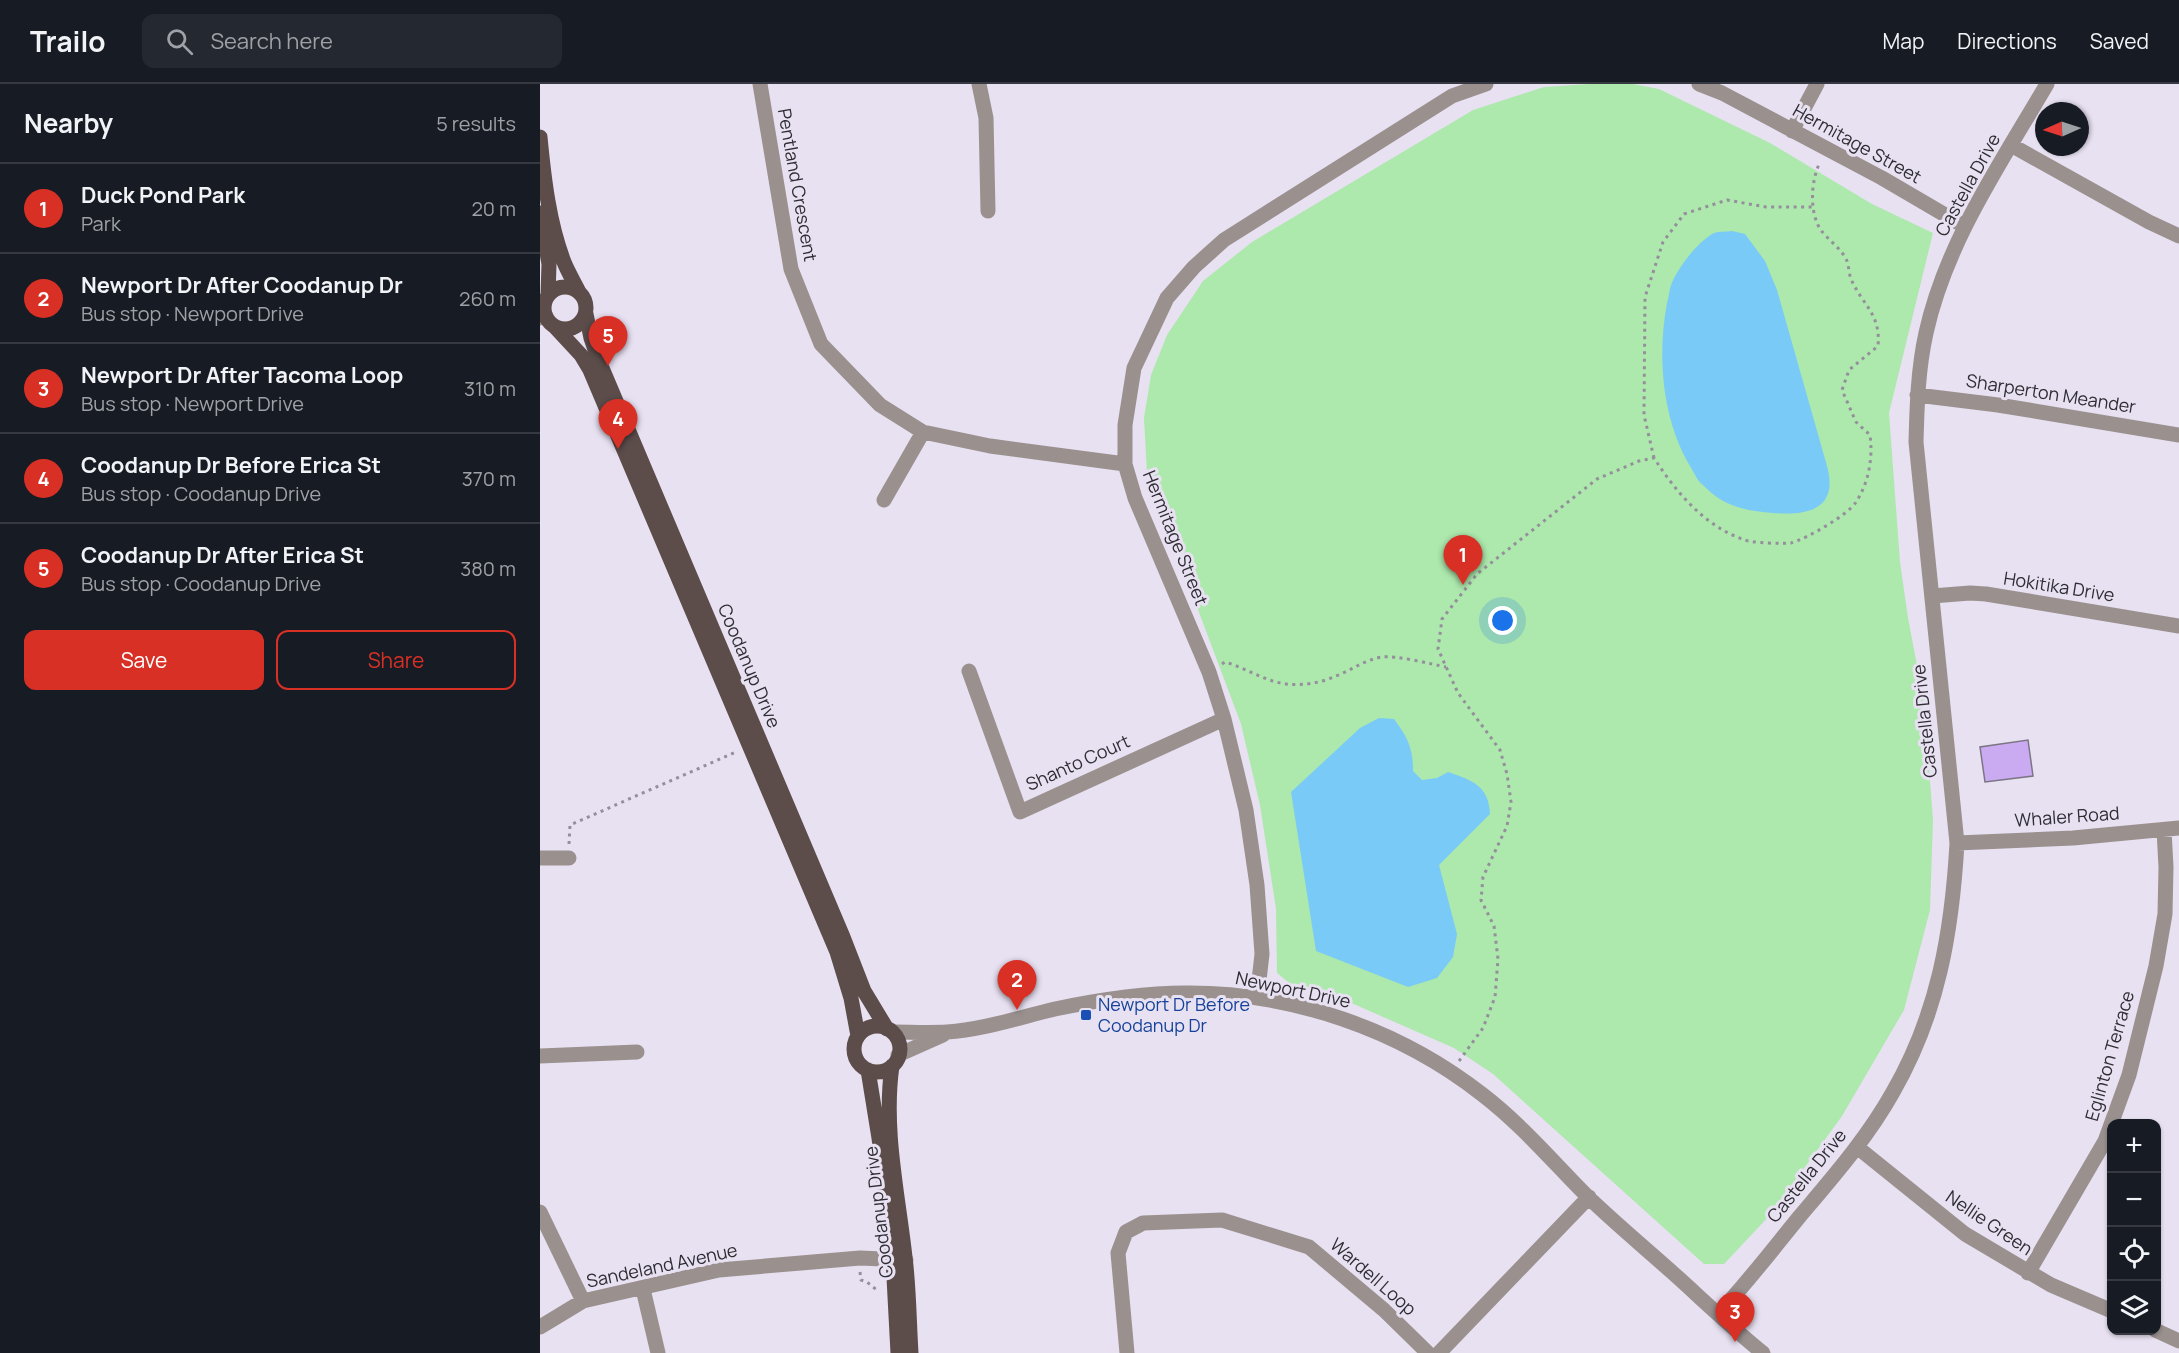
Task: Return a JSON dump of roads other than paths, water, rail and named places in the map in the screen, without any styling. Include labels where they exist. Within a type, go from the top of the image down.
[{"type":"main road","points":[[540,137],[549,202],[557,239],[565,264],[586,304],[586,314],[580,323],[568,329],[547,320],[544,309],[548,296],[549,264],[540,213]]},
{"type":"main road","points":[[548,296],[553,291],[566,287],[579,292]]},
{"type":"main road","name":"Coodanup Drive","points":[[586,314],[599,361],[864,991],[889,1030]]},
{"type":"main road","name":"Coodanup Drive","points":[[547,320],[581,355],[590,370],[837,952],[851,998],[858,1036]]},
{"type":"main road","points":[[874,1026],[889,1030],[898,1043],[895,1061],[881,1072],[862,1067],[855,1056],[854,1049],[858,1036],[862,1031],[874,1026]]},
{"type":"main road","name":"Coodanup Drive","points":[[895,1061],[888,1094],[888,1121],[899,1260],[898,1353]]},
{"type":"main road","name":"Coodanup Drive","points":[[868,1070],[899,1260],[911,1353]]},
{"type":"street","name":"Pentland Crescent","points":[[760,84],[791,269],[821,344],[880,405],[923,432],[990,446],[1125,464]]},
{"type":"street","points":[[979,84],[986,118],[988,211]]},
{"type":"street","name":"Hermitage Street","points":[[1257,998],[1262,954],[1258,896],[1246,810],[1224,719],[1209,672],[1135,498],[1125,464],[1125,425],[1134,368],[1167,298],[1194,267],[1224,240],[1448,90],[1486,84]]},
{"type":"street","name":"Hermitage Street","points":[[1699,84],[1722,93],[1882,178],[1964,226]]},
{"type":"street","points":[[1792,131],[1817,84]]},
{"type":"street","name":"Castella Drive","points":[[1718,1314],[1857,1147],[1893,1093],[1928,1016],[1942,969],[1954,893],[1957,843],[1916,442],[1917,395],[1926,332],[1941,283],[1964,226],[2048,84]]},
{"type":"street","points":[[2011,145],[2149,222],[2179,236]]},
{"type":"street","name":"Sharperton Meander","points":[[1917,395],[1998,405],[2179,435]]},
{"type":"street","points":[[884,500],[923,432]]},
{"type":"street","name":"Hokitika Drive","points":[[1932,596],[1986,594],[2179,626]]},
{"type":"street","name":"Shanto Court","points":[[969,671],[1020,812],[1224,719]]},
{"type":"street","name":"Whaler Road","points":[[1957,843],[2073,838],[2171,829]]},
{"type":"street","name":"Eglinton Terrace","points":[[2028,1273],[2105,1141],[2129,1075],[2156,966],[2165,915],[2166,867],[2171,829]]},
{"type":"street","points":[[540,858],[569,858]]},
{"type":"street","name":"Newport Drive","points":[[889,1030],[949,1032],[1130,996],[1204,993],[1257,998],[1345,1019],[1390,1037],[1443,1066],[1484,1095],[1521,1127],[1589,1197],[1764,1353]]},
{"type":"street","name":"Newport Drive","points":[[895,1061],[949,1032]]},
{"type":"street","points":[[540,1056],[637,1052]]},
{"type":"street","name":"Nellie Green","points":[[1857,1147],[1965,1234],[2028,1273],[2107,1309]]},
{"type":"street","points":[[1439,1353],[1589,1197]]},
{"type":"street","points":[[540,1212],[583,1301]]},
{"type":"street","name":"Wardell Loop","points":[[1127,1353],[1118,1253],[1126,1232],[1143,1223],[1222,1220],[1309,1247],[1384,1310],[1428,1353]]},
{"type":"street","name":"Sandeland Avenue","points":[[540,1327],[583,1301],[719,1270],[860,1258],[899,1260]]},
{"type":"street","points":[[643,1289],[658,1353]]},
{"type":"street","points":[[2161,1333],[2179,1341]]},
{"type":"water","points":[[1732,231],[1745,234],[1765,261],[1777,290],[1827,466],[1830,480],[1829,492],[1818,507],[1809,511],[1786,514],[1761,512],[1736,507],[1722,500],[1697,479],[1673,428],[1664,387],[1662,365],[1664,323],[1671,285],[1683,264],[1701,242],[1714,233]]},
{"type":"water","points":[[1379,718],[1394,719],[1399,726],[1411,749],[1413,771],[1422,780],[1437,778],[1448,772],[1465,778],[1483,791],[1489,804],[1490,814],[1439,865],[1457,934],[1453,957],[1437,978],[1408,987],[1316,951],[1291,792],[1360,728]]},
{"type":"place","name":"Coodanup Dr After Erica St","points":[[608,366]]},
{"type":"place","name":"Coodanup Dr Before Erica St","points":[[618,449]]},
{"type":"place","name":"Duck Pond Park","points":[[1463,585]]},
{"type":"place","name":"Newport Dr After Coodanup Dr","points":[[1017,1010]]},
{"type":"place","name":"Newport Dr Before Coodanup Dr","points":[[1086,1015]]},
{"type":"place","name":"Newport Dr After Tacoma Loop","points":[[1735,1342]]}]
